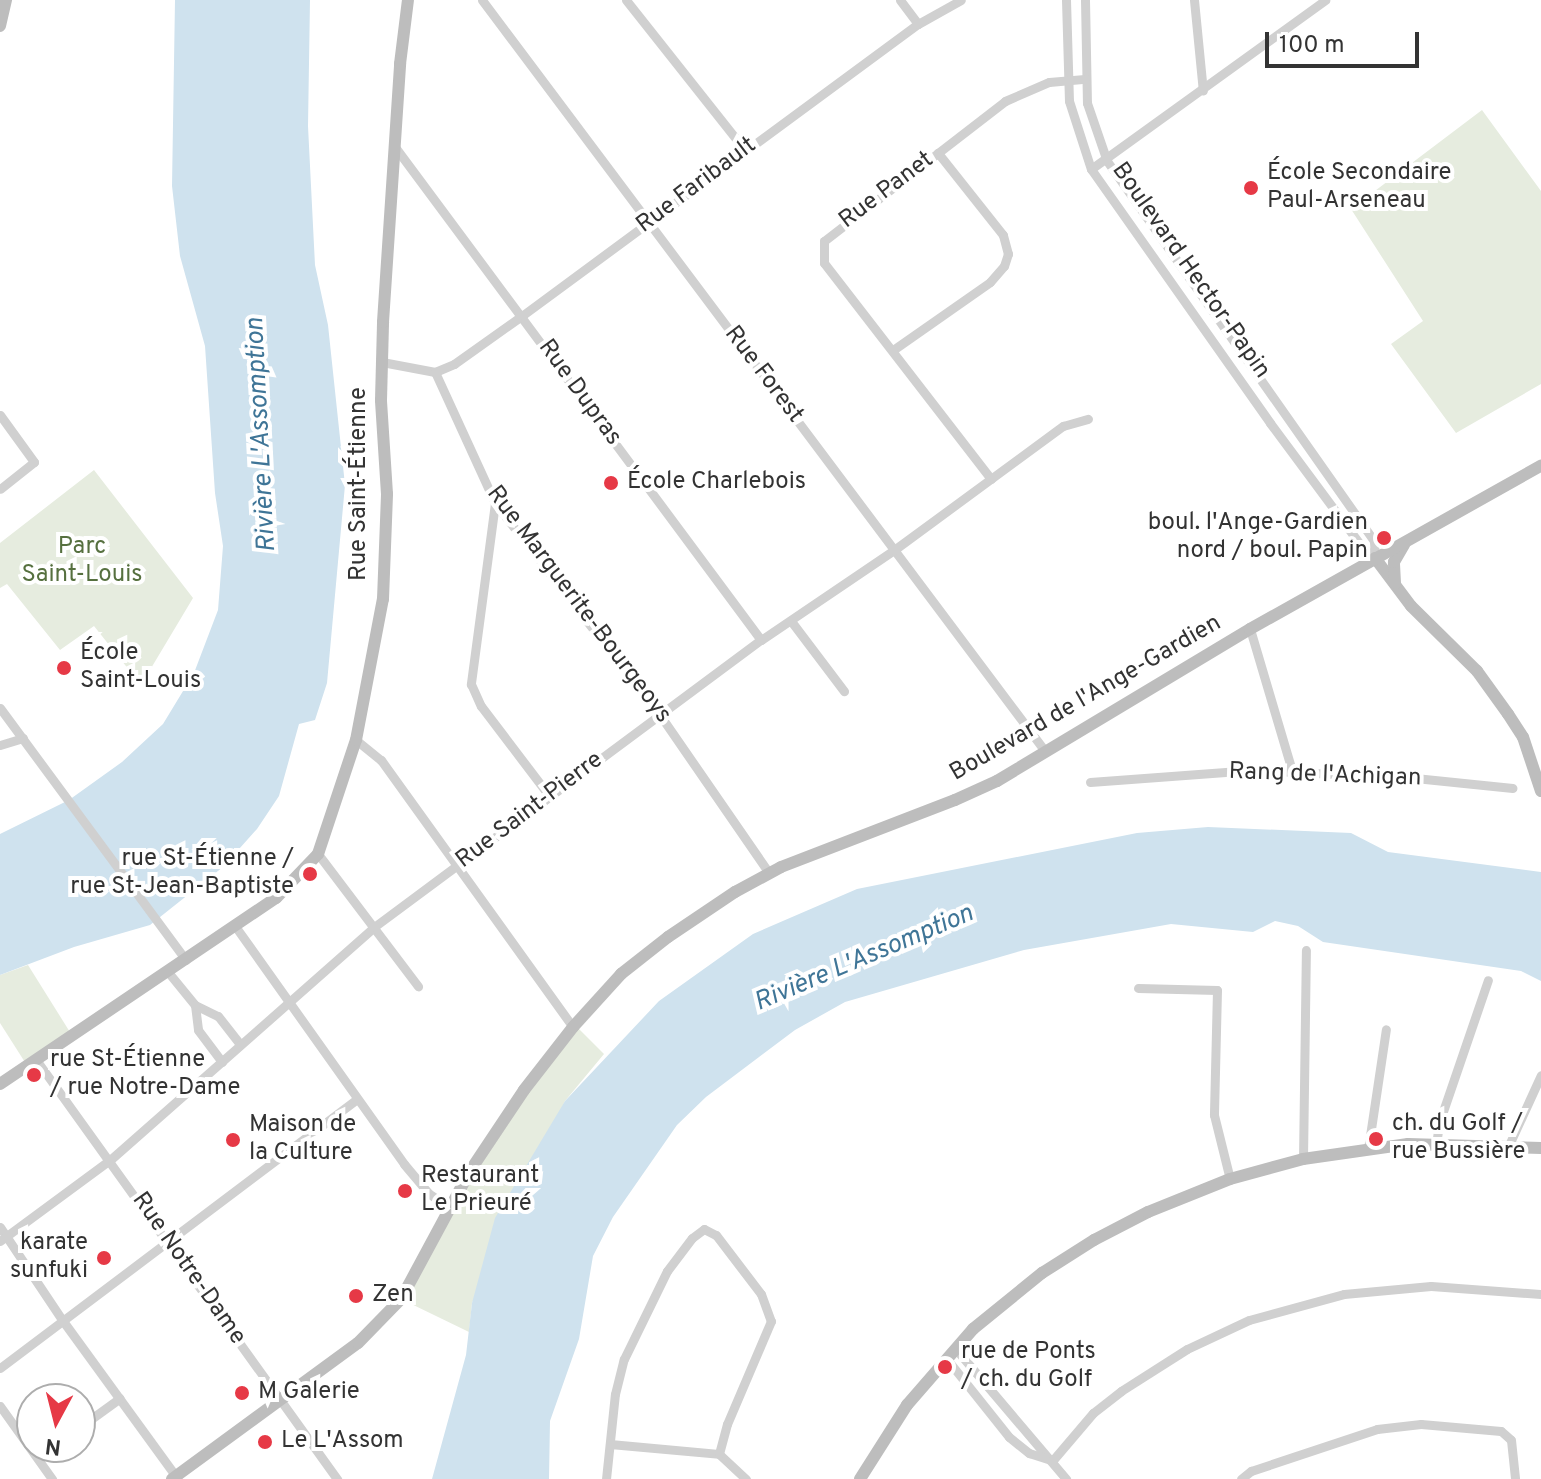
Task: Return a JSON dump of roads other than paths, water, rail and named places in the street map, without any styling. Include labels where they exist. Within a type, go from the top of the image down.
[{"type":"main road","points":[[0,26],[6,0]]},
{"type":"main road","name":"Rue Saint-Étienne","points":[[0,1084],[276,898],[318,854],[356,740],[383,599],[387,494],[382,362],[395,147],[408,0]]},
{"type":"main road","name":"Boulevard de l'Ange-Gardien","points":[[175,1478],[358,1343],[401,1299],[449,1207],[524,1090],[573,1027],[635,963],[708,909],[769,873],[997,781],[1250,629],[1541,466]]},
{"type":"main road","points":[[1395,586],[1394,562],[1408,540]]},
{"type":"main road","name":"Boulevard Hector-Papin","points":[[1375,558],[1418,615],[1477,671],[1508,714],[1523,737],[1541,791]]},
{"type":"main road","points":[[1351,572],[1371,572],[1395,586]]},
{"type":"main road","points":[[861,1479],[907,1405],[951,1353],[1003,1304],[1094,1240],[1179,1198],[1230,1179],[1303,1159],[1368,1149],[1436,1145],[1541,1148]]},
{"type":"street","name":"Rue Forest","points":[[482,0],[1044,750]]},
{"type":"street","points":[[626,0],[745,150]]},
{"type":"street","points":[[900,0],[918,24]]},
{"type":"street","name":"Rue Faribault","points":[[435,372],[454,364],[523,315],[918,24],[961,0]]},
{"type":"street","name":"Boulevard Hector-Papin","points":[[1066,0],[1066,80],[1075,126],[1091,169],[1270,423],[1363,548],[1375,558]]},
{"type":"street","name":"Boulevard Hector-Papin","points":[[1085,0],[1085,79],[1092,126],[1107,161],[1374,541],[1375,558]]},
{"type":"street","points":[[1194,0],[1203,91]]},
{"type":"street","points":[[1091,169],[1107,161],[1325,0]]},
{"type":"street","name":"Rue Panet","points":[[991,479],[824,263],[824,241],[1005,101],[1028,89],[1085,79]]},
{"type":"street","name":"Rue Dupras","points":[[395,147],[523,315],[761,640]]},
{"type":"street","points":[[893,350],[990,282],[1004,266],[1008,254],[1003,235],[938,153]]},
{"type":"street","points":[[382,362],[435,372]]},
{"type":"street","name":"Rue Marguerite-Bourgeoys","points":[[435,372],[495,503],[660,715],[769,873]]},
{"type":"street","points":[[1270,423],[1285,411]]},
{"type":"street","points":[[0,415],[34,462],[0,489]]},
{"type":"street","name":"Rue Saint-Pierre","points":[[2,1234],[110,1160],[374,927],[761,640],[894,550],[1063,426],[1088,419]]},
{"type":"street","points":[[495,503],[471,684],[481,706],[550,797]]},
{"type":"street","points":[[791,621],[844,691]]},
{"type":"street","points":[[1250,629],[1292,771]]},
{"type":"street","points":[[0,708],[186,960]]},
{"type":"street","points":[[0,745],[23,738]]},
{"type":"street","points":[[356,740],[381,760],[573,1027]]},
{"type":"street","name":"Rang de l'Achigan","points":[[1090,782],[1253,770],[1512,788]]},
{"type":"street","points":[[318,854],[418,986]]},
{"type":"street","points":[[235,926],[356,1100],[428,1193],[449,1207]]},
{"type":"street","points":[[1303,1159],[1306,950]]},
{"type":"street","points":[[168,972],[195,1005],[218,1016],[240,1044]]},
{"type":"street","points":[[1436,1145],[1439,1123],[1488,980]]},
{"type":"street","points":[[1138,988],[1217,990],[1214,1115],[1230,1179]]},
{"type":"street","points":[[195,1005],[198,1030],[222,1062]]},
{"type":"street","points":[[1368,1149],[1386,1029]]},
{"type":"street","name":"Rue Notre-Dame","points":[[37,1061],[169,1240],[337,1479]]},
{"type":"street","points":[[1508,1147],[1541,1075]]},
{"type":"street","points":[[0,1368],[356,1100]]},
{"type":"street","points":[[606,1479],[619,1375],[667,1271],[692,1238],[704,1229],[710,1230],[761,1294],[771,1321],[727,1424],[719,1454]]},
{"type":"street","points":[[2,1234],[175,1478]]},
{"type":"street","points":[[1053,1460],[1093,1413],[1121,1391],[1187,1349],[1249,1320],[1344,1294],[1431,1286],[1541,1294]]},
{"type":"street","points":[[951,1353],[1009,1437],[1029,1453],[1053,1460],[1066,1479]]},
{"type":"street","points":[[96,1415],[120,1398]]},
{"type":"street","points":[[0,1406],[16,1427]]},
{"type":"street","points":[[1241,1479],[1251,1471],[1377,1429],[1421,1424],[1501,1431],[1511,1440],[1515,1479]]},
{"type":"street","points":[[610,1444],[719,1454],[746,1479]]},
{"type":"water","name":"Rivière L'Assomption","points":[[175,0],[310,0],[308,126],[315,265],[328,325],[345,485],[327,683],[315,720],[299,724],[279,796],[257,829],[223,867],[150,925],[74,947],[0,975],[0,834],[69,800],[122,762],[163,724],[194,673],[218,610],[223,546],[215,493],[205,346],[180,256],[172,186]]},
{"type":"water","name":"Rivière L'Assomption","points":[[1208,827],[1351,833],[1388,852],[1541,872],[1541,981],[1521,971],[1323,942],[1298,926],[1275,921],[1253,932],[1171,924],[1024,950],[845,1002],[795,1030],[706,1097],[677,1125],[613,1217],[593,1256],[579,1339],[550,1421],[549,1479],[432,1479],[466,1355],[472,1303],[495,1218],[565,1101],[659,1001],[753,934],[857,889],[1137,833]]},
{"type":"place","name":"École Secondaire Paul-Arseneau","points":[[1251,188]]},
{"type":"place","name":"École Charlebois","points":[[611,483]]},
{"type":"place","name":"boul. l'Ange-Gardien nord / boul. Papin","points":[[1384,538]]},
{"type":"place","name":"École Saint-Louis","points":[[64,668]]},
{"type":"place","name":"rue St-Étienne / rue St-Jean-Baptiste","points":[[310,874]]},
{"type":"place","name":"rue St-Étienne / rue Notre-Dame","points":[[34,1075]]},
{"type":"place","name":"ch. du Golf / rue Bussière","points":[[1376,1139]]},
{"type":"place","name":"Maison de la Culture","points":[[233,1140]]},
{"type":"place","name":"Restaurant Le Prieuré","points":[[405,1191]]},
{"type":"place","name":"karate sunfuki","points":[[104,1258]]},
{"type":"place","name":"Zen","points":[[356,1296]]},
{"type":"place","name":"rue de Ponts / ch. du Golf","points":[[945,1367]]},
{"type":"place","name":"M Galerie","points":[[242,1393]]},
{"type":"place","name":"Le L'Assom","points":[[265,1442]]},
{"type":"park label","name":"Parc Saint-Louis","points":[[82,562]]}]
